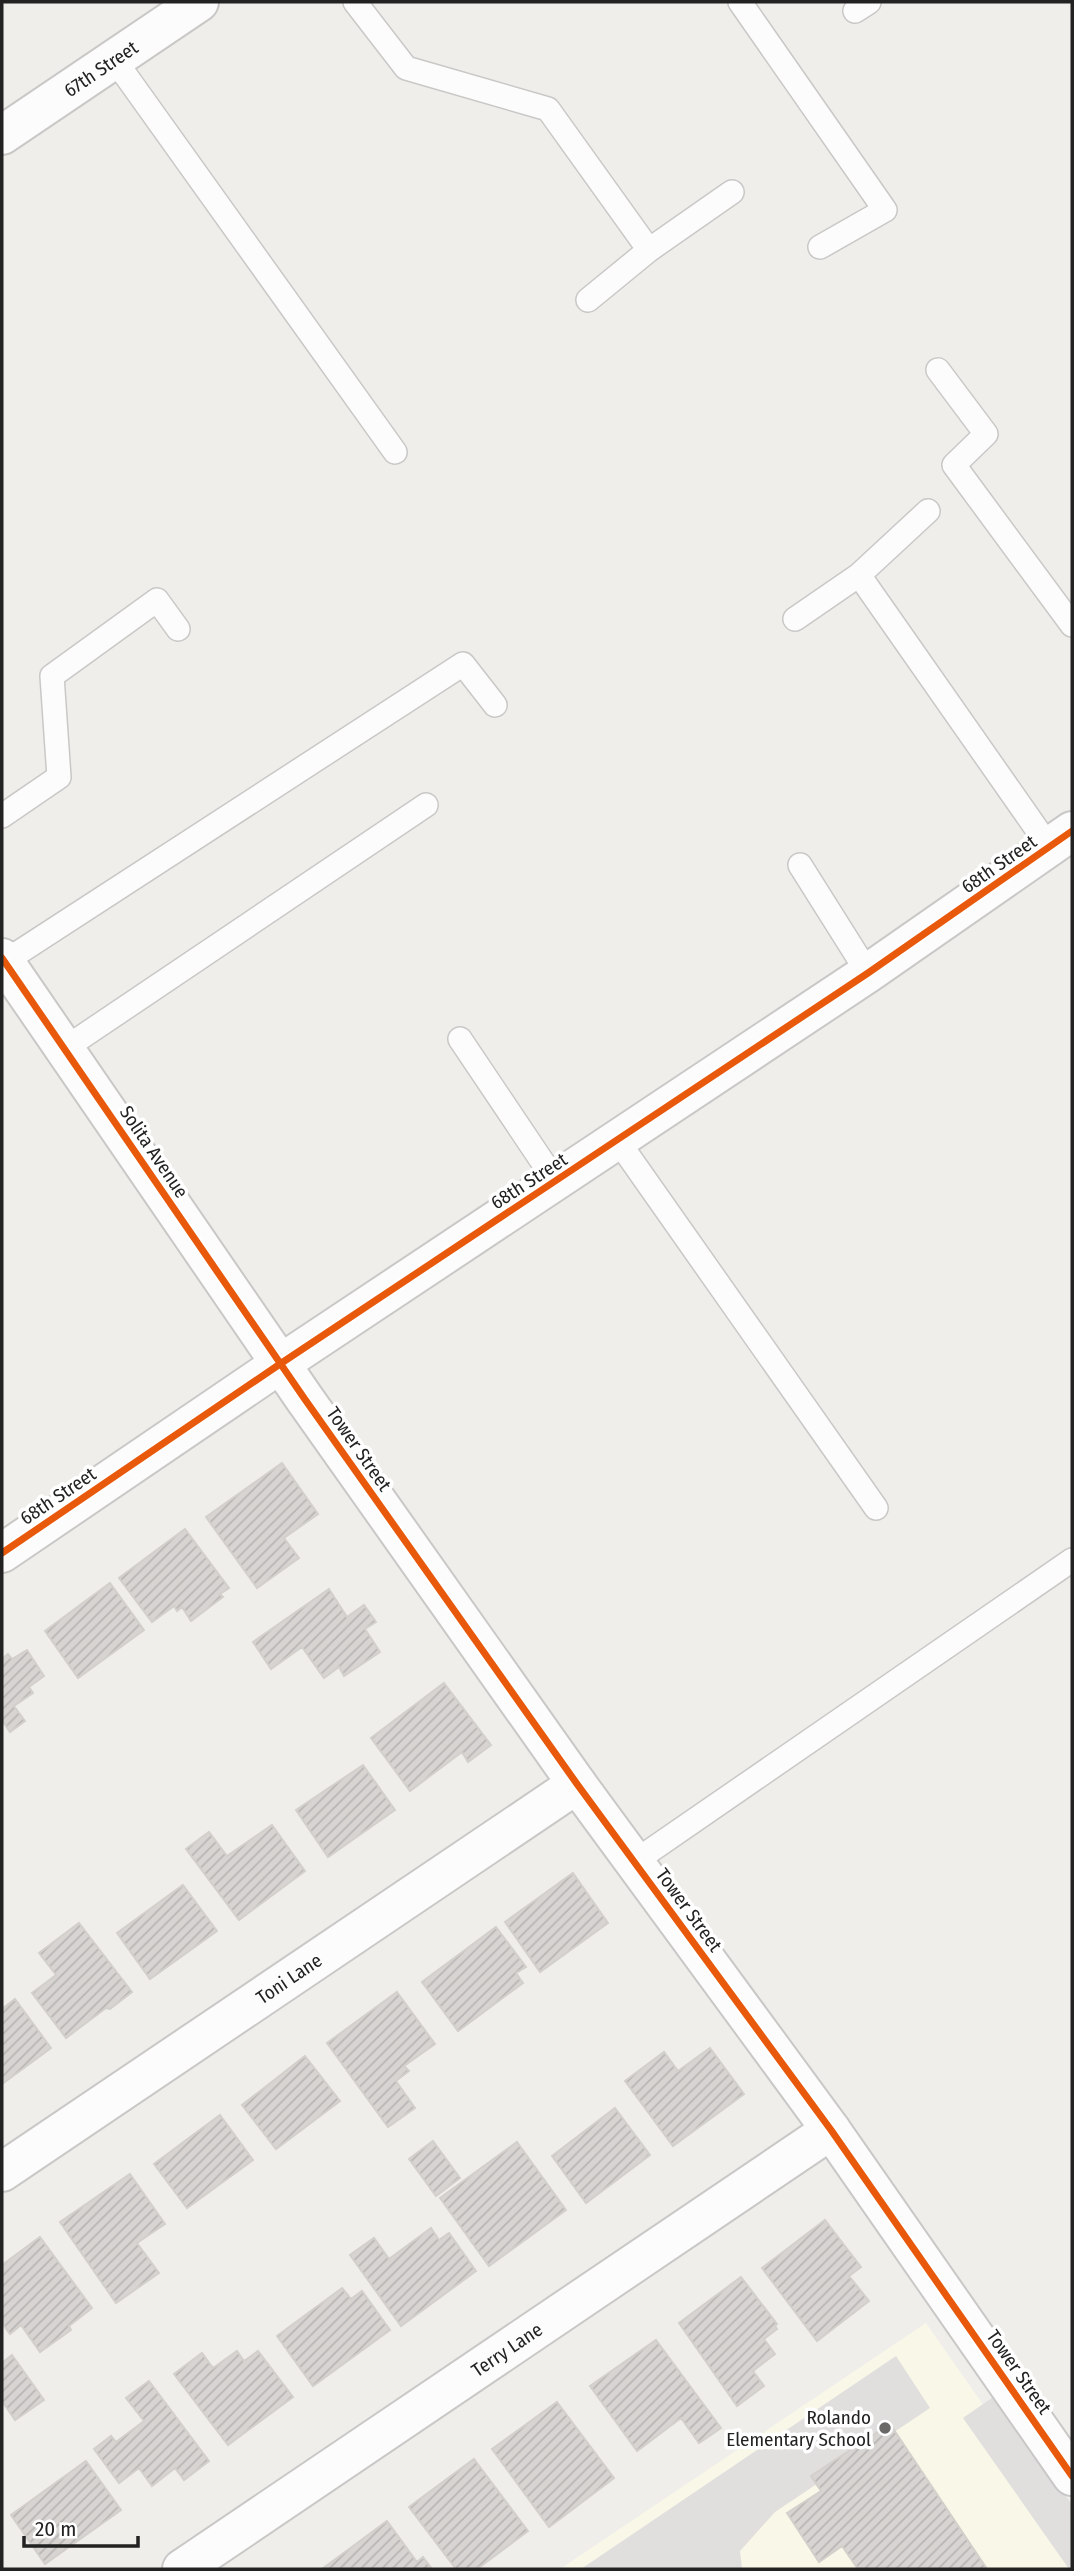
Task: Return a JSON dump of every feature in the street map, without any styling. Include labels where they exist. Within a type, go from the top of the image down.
[{"type":"street","name":"67th Street","points":[[2,135],[200,2]]},
{"type":"street","name":"68th Street","points":[[2,1553],[280,1364],[1063,846]]},
{"type":"street","name":"Solita Avenue","points":[[3,960],[280,1364]]},
{"type":"street","name":"Tower Street","points":[[280,1364],[577,1784],[831,2130],[1072,2476]]},
{"type":"street","name":"Toni Lane","points":[[2,2172],[577,1784]]},
{"type":"street","name":"Terry Lane","points":[[181,2569],[831,2130]]},
{"type":"lane","points":[[355,2],[406,68],[548,109],[649,250]]},
{"type":"lane","points":[[740,2],[885,210],[820,247]]},
{"type":"lane","points":[[114,59],[395,452]]},
{"type":"lane","points":[[588,300],[649,250],[732,192]]},
{"type":"lane","points":[[938,370],[986,434],[954,465],[1072,625]]},
{"type":"lane","points":[[795,619],[859,575],[928,511]]},
{"type":"lane","points":[[859,575],[1063,846]]},
{"type":"lane","points":[[2,816],[59,777],[52,676],[157,600],[178,629]]},
{"type":"lane","points":[[3,960],[463,664],[495,705]]},
{"type":"lane","points":[[64,1049],[426,805]]},
{"type":"lane","points":[[800,865],[868,973]]},
{"type":"lane","points":[[460,1039],[556,1182]]},
{"type":"lane","points":[[618,1141],[876,1507]]},
{"type":"lane","points":[[634,1862],[1072,1560]]},
{"type":"shaded area","name":"Rolando Elementary School","points":[[926,2323],[1072,2532],[1072,2569],[560,2569]]},
{"type":"shaded area","points":[[896,2356],[930,2408],[775,2512],[740,2551],[742,2569],[581,2569]]},
{"type":"shaded area","points":[[996,2395],[1072,2505],[1072,2569],[1069,2569],[963,2418]]},
{"type":"building","points":[[282,1463],[318,1514],[284,1538],[299,1558],[257,1588],[206,1517]]},
{"type":"building","points":[[185,1529],[229,1588],[220,1594],[223,1597],[191,1621],[182,1607],[177,1611],[174,1606],[152,1622],[119,1578]]},
{"type":"building","points":[[110,1583],[144,1630],[78,1678],[45,1631]]},
{"type":"building","points":[[329,1589],[347,1617],[364,1605],[376,1622],[365,1629],[380,1652],[344,1676],[339,1667],[324,1678],[302,1647],[271,1669],[253,1642]]},
{"type":"building","points":[[27,1650],[44,1676],[29,1687],[33,1693],[14,1706],[25,1721],[10,1732],[2,1720],[2,1659],[8,1654],[12,1659]]},
{"type":"building","points":[[444,1683],[491,1745],[468,1762],[462,1752],[410,1791],[371,1738]]},
{"type":"building","points":[[363,1765],[395,1810],[328,1857],[296,1810]]},
{"type":"building","points":[[272,1825],[305,1871],[239,1920],[186,1849],[209,1832],[227,1856]]},
{"type":"building","points":[[573,1873],[608,1923],[540,1972],[505,1922]]},
{"type":"building","points":[[183,1885],[217,1931],[150,1979],[117,1933]]},
{"type":"building","points":[[79,1923],[132,1992],[66,2038],[32,1993],[56,1975],[39,1953]]},
{"type":"building","points":[[496,1927],[526,1967],[516,1973],[523,1983],[458,2031],[422,1982]]},
{"type":"building","points":[[397,1992],[435,2044],[404,2066],[409,2071],[396,2081],[415,2108],[388,2127],[327,2043]]},
{"type":"building","points":[[15,1999],[51,2048],[2,2084],[2,2009]]},
{"type":"building","points":[[710,2048],[744,2094],[673,2146],[625,2081],[664,2052],[678,2071]]},
{"type":"building","points":[[305,2056],[340,2101],[276,2149],[242,2105]]},
{"type":"building","points":[[615,2108],[650,2155],[586,2203],[552,2156]]},
{"type":"building","points":[[220,2115],[253,2160],[187,2208],[154,2164]]},
{"type":"building","points":[[433,2141],[460,2178],[436,2196],[409,2159]]},
{"type":"building","points":[[517,2142],[566,2210],[489,2266],[440,2198]]},
{"type":"building","points":[[130,2174],[165,2224],[137,2243],[159,2273],[116,2303],[60,2222]]},
{"type":"building","points":[[825,2220],[861,2267],[849,2276],[869,2301],[817,2341],[762,2268]]},
{"type":"building","points":[[431,2228],[439,2240],[449,2233],[476,2271],[401,2326],[350,2255],[374,2238],[389,2259]]},
{"type":"building","points":[[40,2237],[92,2308],[69,2326],[71,2330],[40,2352],[21,2325],[10,2334],[2,2323],[2,2265]]},
{"type":"building","points":[[741,2277],[777,2324],[777,2329],[764,2339],[775,2354],[753,2371],[764,2386],[737,2406],[679,2323]]},
{"type":"building","points":[[342,2288],[351,2299],[362,2291],[390,2330],[313,2386],[277,2336]]},
{"type":"building","points":[[656,2340],[721,2428],[699,2443],[681,2418],[637,2451],[590,2386]]},
{"type":"building","points":[[237,2351],[244,2361],[258,2351],[293,2397],[228,2445],[174,2374],[202,2353],[213,2368]]},
{"type":"building","points":[[12,2355],[44,2400],[15,2420],[2,2401],[2,2363]]},
{"type":"building","points":[[149,2381],[209,2461],[184,2480],[175,2468],[152,2486],[139,2468],[119,2483],[94,2449],[111,2436],[116,2442],[144,2421],[126,2398]]},
{"type":"building","points":[[557,2402],[614,2478],[549,2527],[492,2449]]},
{"type":"building","points":[[890,2424],[987,2569],[858,2569],[842,2546],[819,2562],[787,2513],[821,2491],[811,2476]]},
{"type":"building","points":[[474,2459],[528,2531],[477,2569],[456,2569],[409,2507]]},
{"type":"building","points":[[86,2461],[121,2510],[45,2564],[11,2515]]},
{"type":"building","points":[[387,2521],[417,2562],[423,2557],[432,2569],[322,2569]]},
{"type":"cycle path","points":[[2,1553],[280,1364],[868,973],[1072,831]]},
{"type":"cycle path","points":[[2,958],[304,1398],[577,1784],[831,2130],[1072,2476]]},
{"type":"place","name":"Rolando Elementary School","points":[[885,2428]]}]
